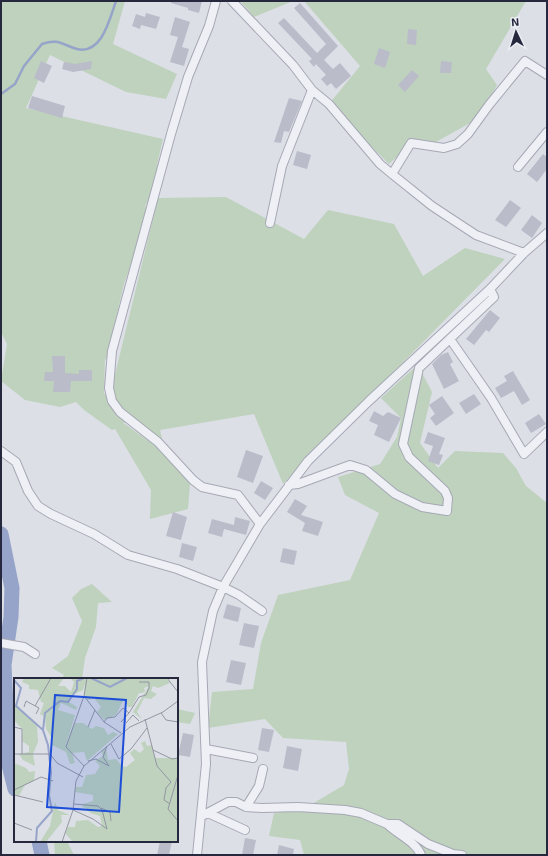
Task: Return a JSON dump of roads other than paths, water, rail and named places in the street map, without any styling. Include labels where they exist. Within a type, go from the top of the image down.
[{"type":"street","points":[[216,1],[209,26],[188,77],[171,134],[112,351],[109,388],[112,401],[120,412],[158,442],[193,480],[202,487],[238,495],[260,524]]},
{"type":"street","points":[[232,1],[293,65],[312,90],[329,104],[380,164],[432,206],[476,235],[524,253]]},
{"type":"street","points":[[392,174],[411,143],[444,148],[457,144],[468,134],[489,105],[525,61],[547,75]]},
{"type":"street","points":[[270,222],[282,166],[312,90]]},
{"type":"street","points":[[518,166],[547,132]]},
{"type":"street","points":[[197,855],[205,815],[206,749],[202,662],[213,611],[223,588],[260,524],[308,461],[363,407],[490,289],[524,253],[547,233]]},
{"type":"street","points":[[289,485],[298,484],[350,465],[366,470],[394,494],[422,507],[447,511],[448,498],[445,491],[409,458],[403,444],[419,368],[494,297],[490,289]]},
{"type":"street","points":[[450,339],[492,398],[524,454],[547,432]]},
{"type":"street","points":[[1,451],[16,462],[28,492],[38,506],[51,514],[94,534],[128,556],[177,569],[240,595],[262,611]]},
{"type":"street","points":[[1,643],[24,647],[35,654]]},
{"type":"street","points":[[206,749],[253,758]]},
{"type":"street","points":[[246,807],[259,786],[263,769]]},
{"type":"street","points":[[205,815],[228,802],[236,802],[246,807],[298,807],[345,810],[361,814],[387,824],[398,824],[428,844],[453,854],[462,855]]},
{"type":"street","points":[[205,815],[245,830]]},
{"type":"street","points":[[387,824],[397,834],[414,843],[421,855]]},
{"type":"waterway","points":[[1,94],[15,84],[24,66],[42,44],[57,42],[77,49],[86,49],[93,46],[104,34],[116,1]]},
{"type":"waterway","points":[[1,534],[12,588],[11,617],[4,665],[9,765],[14,785]]},
{"type":"waterway","points":[[39,842],[42,855]]}]
